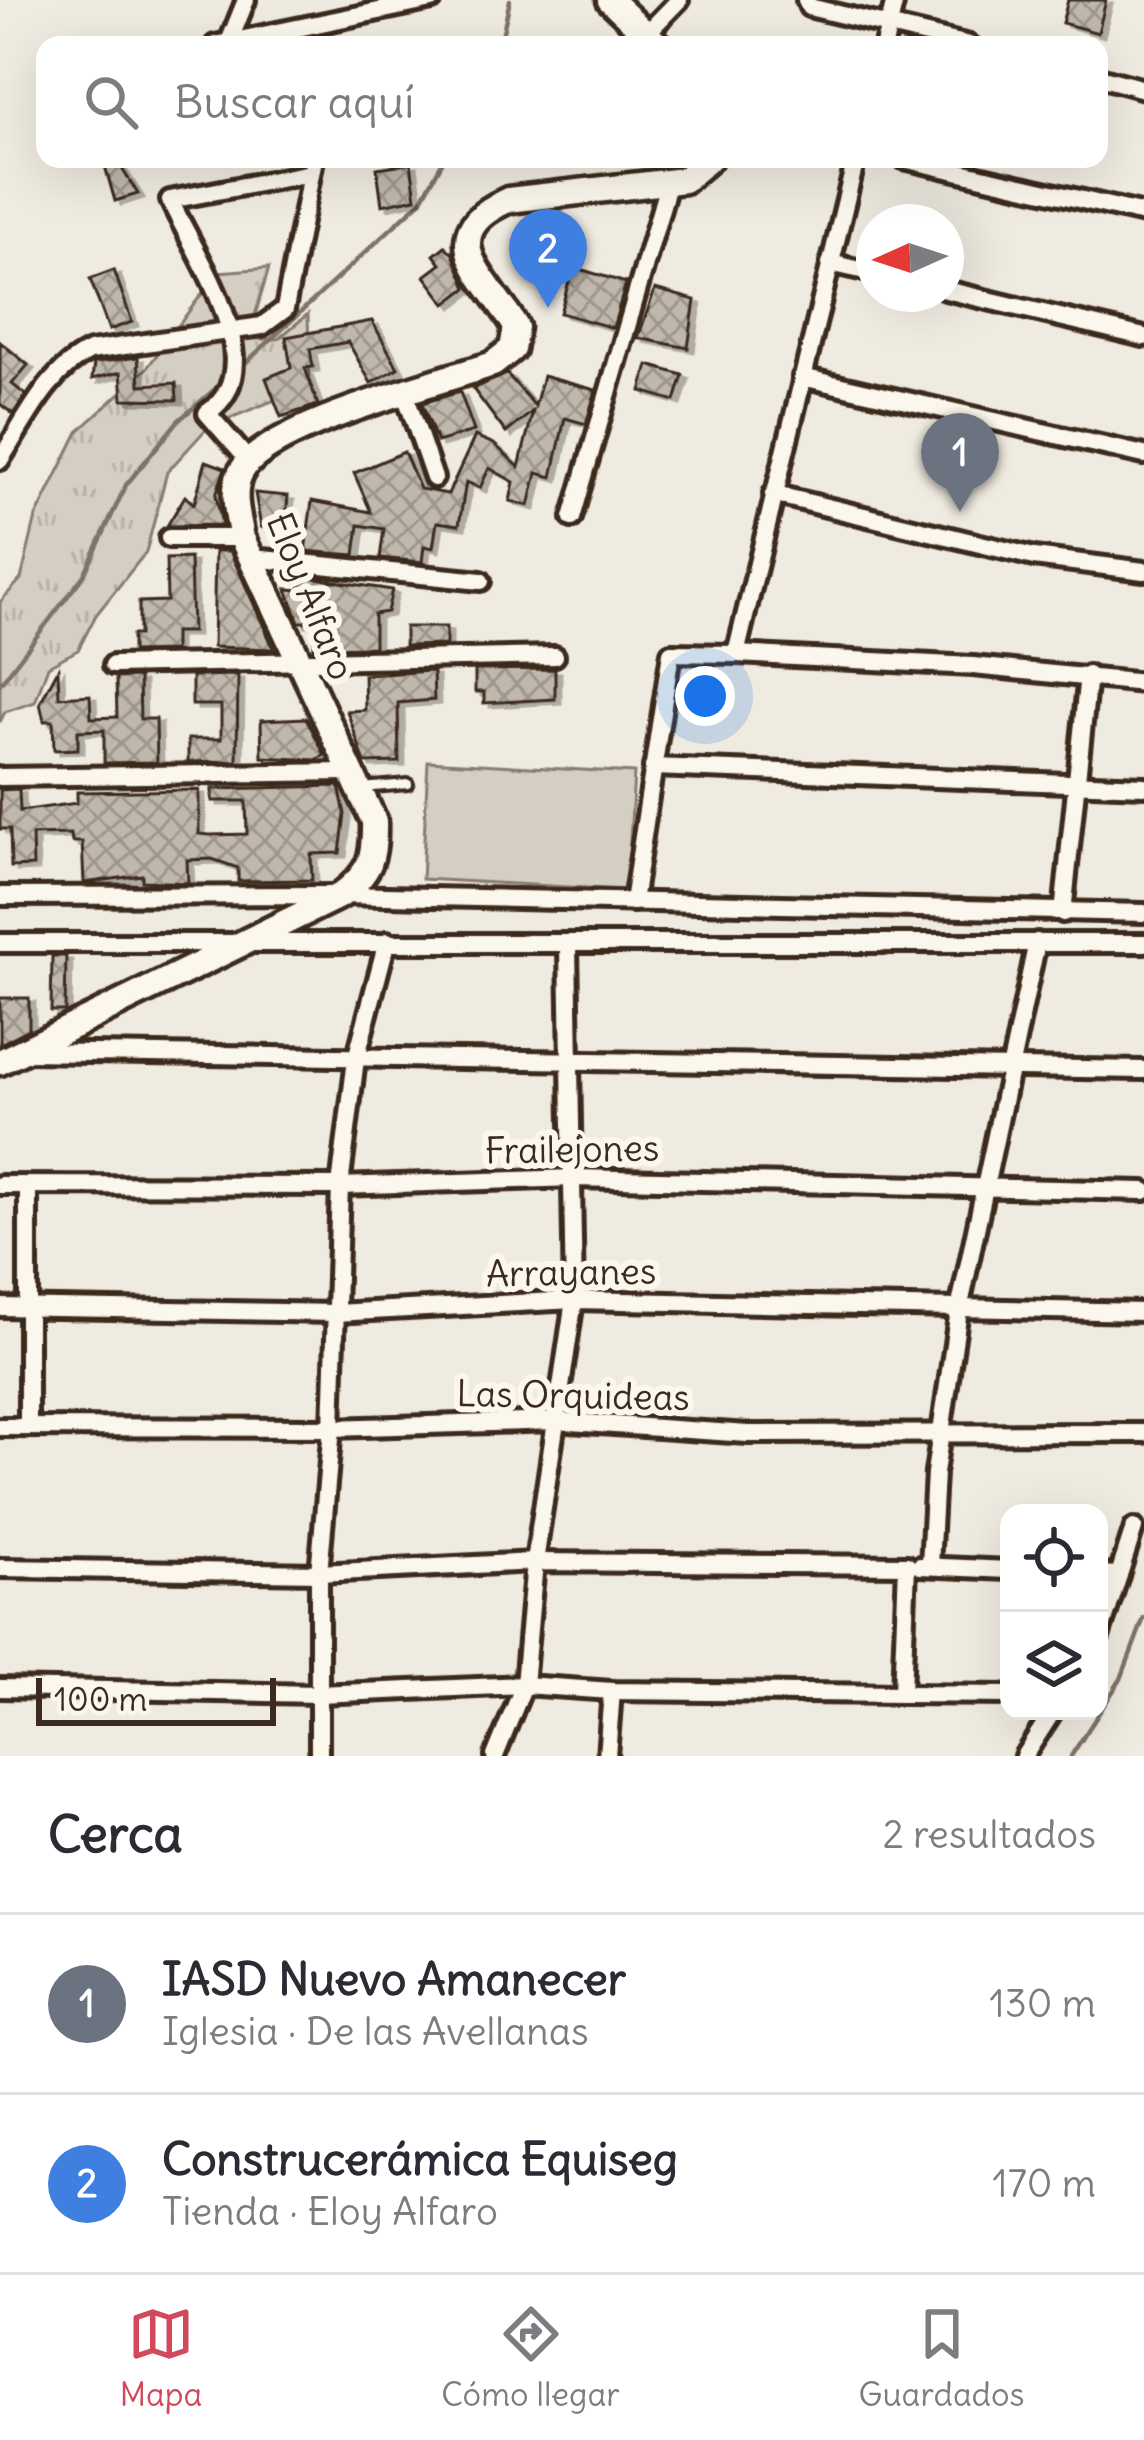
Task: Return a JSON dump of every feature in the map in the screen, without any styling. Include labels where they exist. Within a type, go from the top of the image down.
[{"type":"street","points":[[226,36],[246,0]]},
{"type":"street","points":[[260,36],[432,0]]},
{"type":"street","points":[[610,0],[650,36]]},
{"type":"street","points":[[655,36],[680,0]]},
{"type":"street","points":[[806,0],[809,7],[933,36]]},
{"type":"street","points":[[886,36],[895,0]]},
{"type":"street","points":[[1108,79],[1144,89]]},
{"type":"street","points":[[305,168],[170,200],[230,329],[239,364],[227,400],[207,413],[249,461],[280,436],[493,364],[512,349],[516,326],[478,276],[466,249],[470,226],[486,209],[508,200],[684,180],[698,168]]},
{"type":"street","points":[[0,460],[57,374],[73,359],[90,351],[262,326],[285,309],[313,168]]},
{"type":"street","points":[[736,654],[854,168]]},
{"type":"street","points":[[943,168],[1144,214]]},
{"type":"street","points":[[572,518],[669,181]]},
{"type":"street","points":[[830,262],[856,268]]},
{"type":"street","points":[[964,294],[1144,337]]},
{"type":"street","points":[[802,377],[1144,454]]},
{"type":"street","points":[[404,394],[434,478]]},
{"type":"street","name":"Eloy Alfaro","points":[[6,1056],[341,895],[367,875],[375,852],[374,821],[247,548],[236,503],[238,477],[249,461]]},
{"type":"street","points":[[773,494],[1034,557],[1144,571]]},
{"type":"street","points":[[169,538],[481,581]]},
{"type":"street","points":[[633,902],[671,653],[1088,675],[1144,683]]},
{"type":"street","points":[[113,665],[556,656]]},
{"type":"street","points":[[1064,913],[1088,675]]},
{"type":"street","points":[[653,767],[1144,786]]},
{"type":"street","points":[[0,777],[353,780]]},
{"type":"street","points":[[0,896],[341,895],[1144,913]]},
{"type":"street","points":[[319,1756],[319,1574],[332,1428],[340,1186],[356,1059],[387,940]]},
{"type":"street","points":[[0,944],[387,940],[568,946],[1144,944]]},
{"type":"street","points":[[930,1566],[959,1310],[1036,942]]},
{"type":"street","points":[[495,1756],[524,1684],[535,1562],[574,1300],[568,946]]},
{"type":"street","points":[[6,1056],[1144,1070]]},
{"type":"street","name":"Frailejones","points":[[0,1185],[340,1186],[574,1178],[1144,1191]]},
{"type":"street","points":[[28,1186],[28,1427]]},
{"type":"street","name":"Arrayanes","points":[[0,1307],[335,1313],[574,1300],[1144,1312]]},
{"type":"street","name":"Las Orquideas","points":[[0,1427],[332,1428],[554,1420],[748,1434],[1144,1433]]},
{"type":"street","points":[[1108,1618],[1134,1528]]},
{"type":"street","points":[[0,1568],[319,1574],[535,1562],[1000,1570]]},
{"type":"street","points":[[902,1693],[907,1565]]},
{"type":"street","points":[[1108,1574],[1119,1575]]},
{"type":"street","points":[[0,1688],[318,1694],[524,1684],[612,1690],[1000,1695]]},
{"type":"street","points":[[607,1756],[612,1690]]},
{"type":"street","points":[[1024,1756],[1047,1720]]},
{"type":"lane","points":[[353,780],[408,784]]},
{"type":"green space","points":[[269,268],[248,339],[278,339],[308,314],[310,386],[208,427],[167,472],[146,552],[96,615],[78,650],[48,666],[35,702],[5,712],[0,722],[0,602],[21,579],[36,517],[78,432],[147,368],[218,272]]},
{"type":"green space","points":[[428,761],[634,773],[627,890],[422,879]]},
{"type":"building","points":[[1068,0],[1106,0],[1098,33],[1062,23]]},
{"type":"building","points":[[106,168],[122,168],[138,194],[115,201]]},
{"type":"building","points":[[377,168],[412,168],[416,198],[382,205]]},
{"type":"building","points":[[445,246],[467,288],[446,304],[425,276],[441,264],[434,255]]},
{"type":"building","points":[[573,267],[626,283],[613,328],[560,313]]},
{"type":"building","points":[[114,270],[132,322],[109,330],[90,279]]},
{"type":"building","points":[[655,289],[695,300],[688,348],[638,338]]},
{"type":"building","points":[[372,321],[398,368],[371,383],[348,342],[310,349],[313,367],[305,368],[318,405],[281,417],[266,378],[291,368],[286,337]]},
{"type":"building","points":[[0,342],[28,365],[12,384],[26,395],[13,414],[0,404]]},
{"type":"building","points":[[138,357],[140,385],[176,383],[177,400],[123,399],[121,372],[92,379],[94,363]]},
{"type":"building","points":[[648,365],[683,375],[675,401],[641,391]]},
{"type":"building","points":[[507,374],[535,406],[543,376],[596,390],[586,424],[565,418],[552,477],[537,473],[529,506],[510,501],[514,482],[489,468],[480,488],[466,482],[459,525],[437,522],[433,548],[424,546],[422,562],[380,558],[384,529],[359,525],[355,555],[305,551],[312,501],[371,512],[354,473],[404,452],[420,489],[448,494],[475,436],[494,444],[519,467],[533,411],[506,433],[473,389]]},
{"type":"building","points":[[460,392],[474,431],[437,442],[422,403]]},
{"type":"building","points":[[206,461],[225,468],[216,495],[222,525],[167,526],[185,496],[194,504]]},
{"type":"building","points":[[255,493],[288,496],[285,529],[261,527]]},
{"type":"building","points":[[215,551],[230,551],[274,649],[213,647]]},
{"type":"building","points":[[190,558],[192,632],[174,632],[174,651],[132,652],[132,635],[139,635],[139,602],[167,601],[166,559]]},
{"type":"building","points":[[302,576],[392,590],[387,612],[374,614],[374,647],[314,648],[314,622],[299,622],[287,589],[300,590]]},
{"type":"building","points":[[405,627],[446,627],[446,645],[405,646]]},
{"type":"building","points":[[58,669],[59,697],[90,695],[91,718],[117,717],[116,678],[139,677],[140,719],[156,719],[157,762],[104,763],[104,730],[78,731],[78,749],[54,750],[53,721],[44,721],[40,703]]},
{"type":"building","points":[[555,669],[555,699],[484,703],[484,692],[475,692],[475,670]]},
{"type":"building","points":[[433,671],[434,700],[398,703],[399,762],[365,763],[347,711],[365,710],[364,675]]},
{"type":"building","points":[[238,675],[237,761],[188,762],[188,739],[221,739],[221,705],[192,705],[192,676]]},
{"type":"building","points":[[306,718],[325,755],[316,760],[262,757],[261,720]]},
{"type":"building","points":[[339,786],[345,814],[340,853],[311,854],[312,880],[238,881],[238,868],[212,859],[187,860],[188,883],[142,881],[142,875],[84,883],[82,842],[72,842],[71,834],[32,835],[33,866],[11,867],[10,829],[0,829],[0,790],[19,789],[20,811],[77,803],[77,792],[199,790],[199,834],[210,835],[247,834],[246,801],[212,801],[212,789]]},
{"type":"building","points":[[52,956],[66,956],[65,1011],[51,1011]]},
{"type":"building","points":[[0,998],[29,998],[29,1029],[0,1044]]},
{"type":"waterway","points":[[502,36],[510,0]]},
{"type":"waterway","points":[[240,368],[421,201],[439,168]]},
{"type":"waterway","points":[[0,684],[84,575],[126,485],[178,421],[222,383]]},
{"type":"waterway","points":[[1071,1756],[1121,1679],[1144,1618]]},
{"type":"place","name":"Construcerámica Equiseg","points":[[548,308]]},
{"type":"place","name":"IASD Nuevo Amanecer","points":[[960,512]]}]
